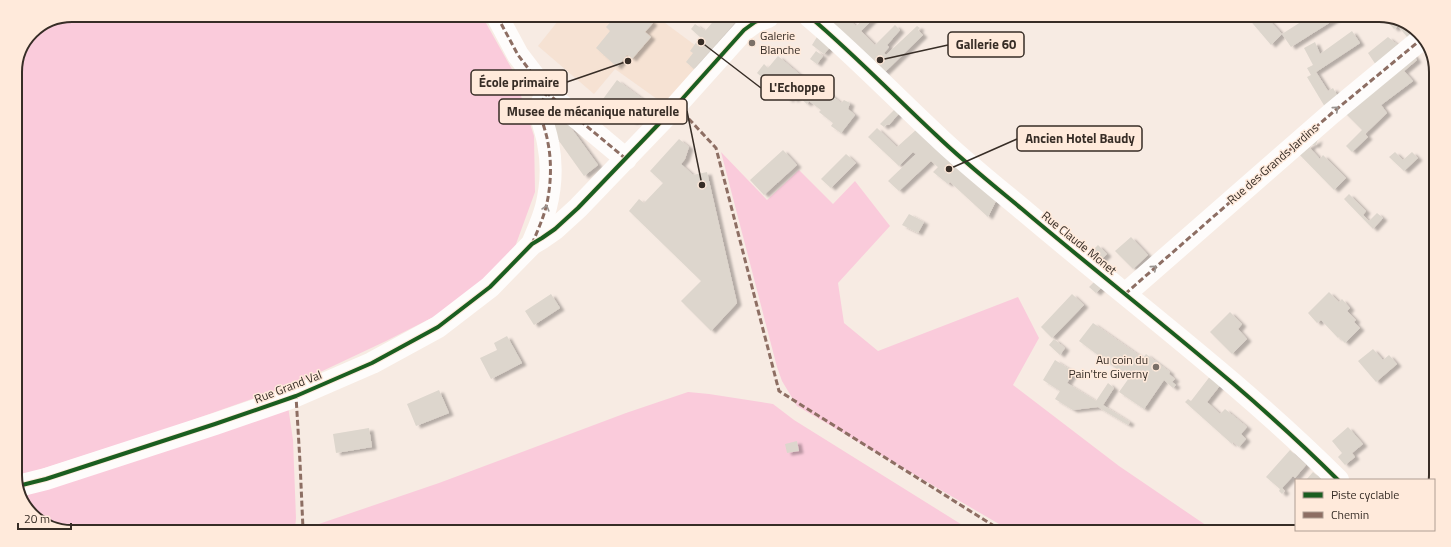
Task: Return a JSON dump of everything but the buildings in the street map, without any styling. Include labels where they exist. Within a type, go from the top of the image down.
[{"type":"street","points":[[500,22],[518,55],[547,93],[626,159]]},
{"type":"street","points":[[532,244],[555,229],[578,208],[675,107],[744,30],[755,22]]},
{"type":"street","name":"Rue Claude Monet","points":[[816,22],[842,44],[938,137],[1022,209],[1229,379],[1307,449],[1337,479]]},
{"type":"street","name":"Rue des Grands Jardins","points":[[1125,294],[1326,118],[1419,42]]},
{"type":"street","points":[[532,244],[546,208],[550,189],[549,143],[540,107],[543,98],[547,93]]},
{"type":"street","name":"Rue Grand Val","points":[[23,485],[46,479],[296,396],[372,364],[438,327],[490,287],[532,244]]},
{"type":"shaded area","points":[[72,22],[485,22],[513,71],[534,136],[535,192],[512,255],[465,301],[386,341],[297,383],[170,428],[22,474],[22,72],[23,62],[30,44],[44,30],[62,23]]},
{"type":"shaded area","points":[[557,22],[664,22],[707,54],[664,104],[615,69],[594,94],[538,46]]},
{"type":"shaded area","points":[[721,152],[767,200],[799,170],[833,204],[855,181],[890,226],[838,283],[844,323],[878,351],[1018,297],[1039,338],[1013,385],[1119,466],[1206,525],[1001,525],[797,406],[782,381],[777,367]]},
{"type":"shaded area","points":[[688,392],[773,404],[794,420],[962,525],[316,525],[439,483],[626,413]]},
{"type":"shaded area","points":[[288,406],[293,440],[295,525],[62,524],[50,520],[39,513],[29,500],[24,487]]},
{"type":"marked path","points":[[500,22],[518,55],[547,93],[626,159]]},
{"type":"marked path","points":[[1125,294],[1332,113],[1419,42]]},
{"type":"marked path","points":[[532,244],[545,212],[550,183],[549,151],[541,111],[541,105],[547,93]]},
{"type":"marked path","points":[[675,107],[688,118],[716,148],[779,391],[992,525]]},
{"type":"marked path","points":[[299,395],[296,396],[303,525]]},
{"type":"cycle path","points":[[23,485],[46,479],[296,396],[372,363],[438,327],[490,287],[532,244],[555,229],[578,208],[675,107],[744,30],[755,22]]},
{"type":"cycle path","points":[[816,22],[978,173],[1223,375],[1301,444],[1337,479]]},
{"type":"place","name":"L'Echoppe","points":[[701,42]]},
{"type":"place","name":"Galerie Blanche","points":[[752,43]]},
{"type":"place","name":"Gallerie 60","points":[[880,60]]},
{"type":"place","name":"École primaire","points":[[628,61]]},
{"type":"place","name":"Ancien Hotel Baudy","points":[[949,169]]},
{"type":"place","name":"Musee de mécanique naturelle","points":[[702,185]]},
{"type":"place","name":"Au coin du Pain'tre Giverny","points":[[1156,367]]}]
